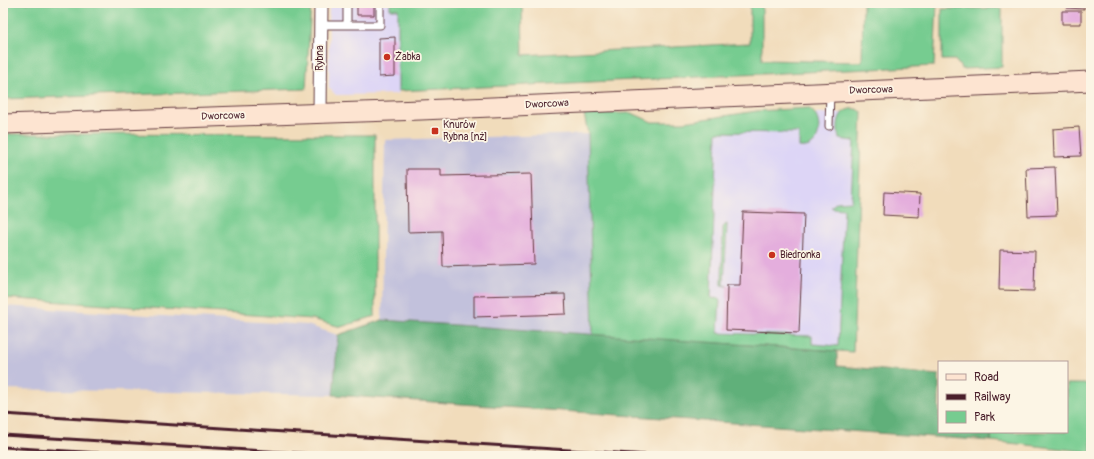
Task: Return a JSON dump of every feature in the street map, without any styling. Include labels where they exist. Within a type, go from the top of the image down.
[{"type":"main road","name":"Dworcowa","points":[[3,124],[427,110],[1091,81]]},
{"type":"street","name":"Rybna","points":[[320,113],[321,3]]},
{"type":"lane","points":[[347,3],[347,25]]},
{"type":"lane","points":[[320,25],[380,25],[380,3]]},
{"type":"lane","points":[[829,126],[830,92]]},
{"type":"shaded area","points":[[329,3],[390,3],[390,9],[398,9],[398,94],[336,95],[329,88]]},
{"type":"shaded area","points":[[862,112],[853,352],[706,343],[710,118]]},
{"type":"shaded area","points":[[588,134],[593,335],[382,320],[385,140]]},
{"type":"shaded area","points":[[3,306],[307,325],[338,335],[333,395],[3,389]]},
{"type":"green space","points":[[3,3],[311,3],[306,89],[3,99]]},
{"type":"green space","points":[[390,3],[522,3],[523,55],[750,43],[750,3],[762,3],[762,60],[862,62],[863,3],[937,3],[934,66],[398,91],[398,9],[390,9]]},
{"type":"green space","points":[[1002,8],[1002,67],[962,69],[955,60],[942,60],[942,9]]},
{"type":"green space","points":[[807,108],[813,111],[819,124],[819,131],[817,138],[807,147],[799,147],[799,133],[717,132],[711,298],[720,299],[718,333],[812,336],[812,344],[838,346],[844,209],[832,208],[832,206],[837,202],[851,201],[854,141],[839,139],[838,121],[842,113],[845,111],[858,109],[862,112],[853,352],[593,335],[588,134],[584,114],[632,113],[652,122],[684,122],[757,111]]},
{"type":"green space","points":[[3,134],[375,135],[375,316],[341,327],[312,319],[3,298]]},
{"type":"green space","points":[[727,224],[724,285],[727,286],[722,285],[722,283],[723,227]]},
{"type":"green space","points":[[382,320],[837,351],[837,366],[938,375],[938,433],[991,433],[991,441],[333,395],[338,335]]},
{"type":"green space","points":[[1068,384],[1091,384],[1091,452],[991,441],[991,433],[1068,433]]},
{"type":"building","points":[[357,3],[374,3],[374,15],[357,15]]},
{"type":"building","points":[[1067,3],[1084,3],[1084,9],[1067,8]]},
{"type":"building","points":[[1062,11],[1081,11],[1081,24],[1062,24]]},
{"type":"building","name":"Żabka","points":[[395,37],[395,76],[379,77],[379,38]]},
{"type":"building","points":[[1079,127],[1081,156],[1054,157],[1053,129]]},
{"type":"building","points":[[1055,167],[1057,215],[1028,216],[1026,168]]},
{"type":"building","points":[[407,169],[441,169],[441,176],[531,174],[534,264],[443,267],[442,231],[408,232]]},
{"type":"building","points":[[884,192],[920,194],[919,217],[883,215]]},
{"type":"building","name":"Biedronka","points":[[743,212],[804,214],[799,333],[726,330],[727,285],[740,285]]},
{"type":"building","points":[[1000,250],[1035,251],[1034,291],[999,290]]},
{"type":"building","points":[[565,294],[566,314],[474,317],[474,296]]},
{"type":"railway","points":[[3,414],[663,456]]},
{"type":"railway","points":[[3,435],[347,456]]},
{"type":"railway","points":[[3,447],[147,456]]},
{"type":"place","name":"Żabka","points":[[387,57]]},
{"type":"place","name":"Knurów Rybna [nż]","points":[[435,131]]},
{"type":"place","name":"Biedronka","points":[[772,255]]}]
